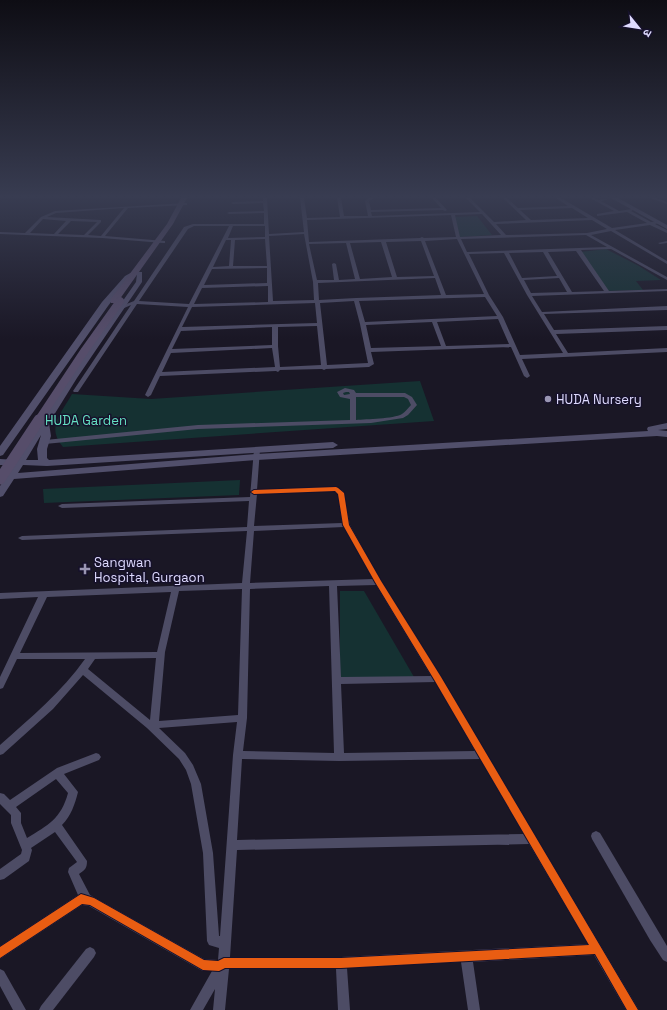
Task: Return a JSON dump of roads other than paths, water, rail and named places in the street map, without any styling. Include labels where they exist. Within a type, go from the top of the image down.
[{"type":"main road","points":[[0,494],[73,378],[124,302],[137,273],[159,245]]},
{"type":"main road","points":[[0,464],[140,280],[137,273]]},
{"type":"main road","points":[[0,453],[74,345],[105,304],[127,277],[137,273]]},
{"type":"main road","points":[[0,478],[85,350],[124,302]]},
{"type":"main road","points":[[45,423],[46,436],[41,454],[42,459],[48,463]]},
{"type":"main road","points":[[0,464],[257,453],[662,432],[667,427]]},
{"type":"main road","points":[[11,438],[34,439]]},
{"type":"main road","points":[[0,478],[257,453]]},
{"type":"street","points":[[76,391],[124,302],[172,245]]},
{"type":"street","points":[[148,395],[179,329],[222,245]]},
{"type":"street","points":[[231,268],[233,245]]},
{"type":"street","points":[[268,245],[271,303]]},
{"type":"street","points":[[307,245],[315,282],[324,368]]},
{"type":"street","points":[[349,245],[358,280]]},
{"type":"street","points":[[385,245],[395,278]]},
{"type":"street","points":[[425,245],[444,297]]},
{"type":"street","points":[[462,245],[487,295],[500,316],[527,376]]},
{"type":"street","points":[[606,245],[667,279]]},
{"type":"street","points":[[636,245],[667,263]]},
{"type":"street","points":[[466,253],[611,248]]},
{"type":"street","points":[[578,250],[607,292]]},
{"type":"street","points":[[545,251],[570,293]]},
{"type":"street","points":[[506,252],[529,295],[554,332],[566,354]]},
{"type":"street","points":[[334,264],[337,281]]},
{"type":"street","points":[[211,268],[269,267]]},
{"type":"street","points":[[315,282],[436,277]]},
{"type":"street","points":[[521,279],[560,277]]},
{"type":"street","points":[[201,287],[270,284]]},
{"type":"street","points":[[529,295],[667,290]]},
{"type":"street","points":[[124,302],[192,306],[487,295]]},
{"type":"street","points":[[159,374],[370,365],[363,324],[356,299]]},
{"type":"street","points":[[542,313],[667,308]]},
{"type":"street","points":[[363,324],[500,316]]},
{"type":"street","points":[[434,320],[444,347]]},
{"type":"street","points":[[179,329],[320,324]]},
{"type":"street","points":[[275,326],[275,346],[278,370]]},
{"type":"street","points":[[554,332],[667,328]]},
{"type":"street","points":[[368,350],[513,345]]},
{"type":"street","points":[[169,351],[275,346]]},
{"type":"street","points":[[519,357],[667,350]]},
{"type":"street","points":[[45,442],[198,427],[353,422],[371,421],[401,417],[414,405],[410,398],[405,395],[353,394],[353,422]]},
{"type":"street","points":[[196,1010],[216,977],[221,964],[226,940],[238,755],[242,718],[246,586],[257,453]]},
{"type":"street","points":[[62,506],[336,489],[341,493],[346,525],[378,582],[438,679],[633,1010]]},
{"type":"street","points":[[22,538],[346,525]]},
{"type":"street","points":[[0,596],[333,582],[378,582]]},
{"type":"street","points":[[333,582],[339,757]]},
{"type":"street","points":[[152,725],[161,655],[176,588]]},
{"type":"street","points":[[0,686],[44,594]]},
{"type":"street","points":[[14,656],[161,655]]},
{"type":"street","points":[[0,751],[52,704],[83,670],[92,656]]},
{"type":"street","points":[[83,670],[152,725],[182,756],[190,768],[196,784],[208,853],[213,941],[220,942],[226,940]]},
{"type":"street","points":[[336,681],[438,679]]},
{"type":"street","points":[[152,725],[242,718]]},
{"type":"street","points":[[238,755],[339,757],[482,755]]},
{"type":"street","points":[[9,806],[57,773],[96,757]]},
{"type":"street","points":[[25,846],[60,822],[71,803],[73,792],[57,773]]},
{"type":"street","points":[[0,797],[16,813],[16,823],[26,850],[25,857],[0,875]]},
{"type":"street","points":[[56,825],[82,861],[82,866],[73,872],[86,899]]},
{"type":"street","points":[[596,836],[667,956]]},
{"type":"street","points":[[232,845],[531,839]]},
{"type":"street","points":[[0,953],[81,899],[86,899],[203,965],[341,963],[597,949]]},
{"type":"street","points":[[45,1010],[90,953]]},
{"type":"street","points":[[466,956],[474,1010]]},
{"type":"street","points":[[341,963],[344,1010]]},
{"type":"street","points":[[219,1010],[221,964]]},
{"type":"street","points":[[0,975],[20,1010]]},
{"type":"place","name":"HUDA Nursery","points":[[548,399]]},
{"type":"place","name":"Sangwan Hospital, Gurgaon","points":[[85,569]]},
{"type":"park label","name":"HUDA Garden","points":[[86,420]]}]
